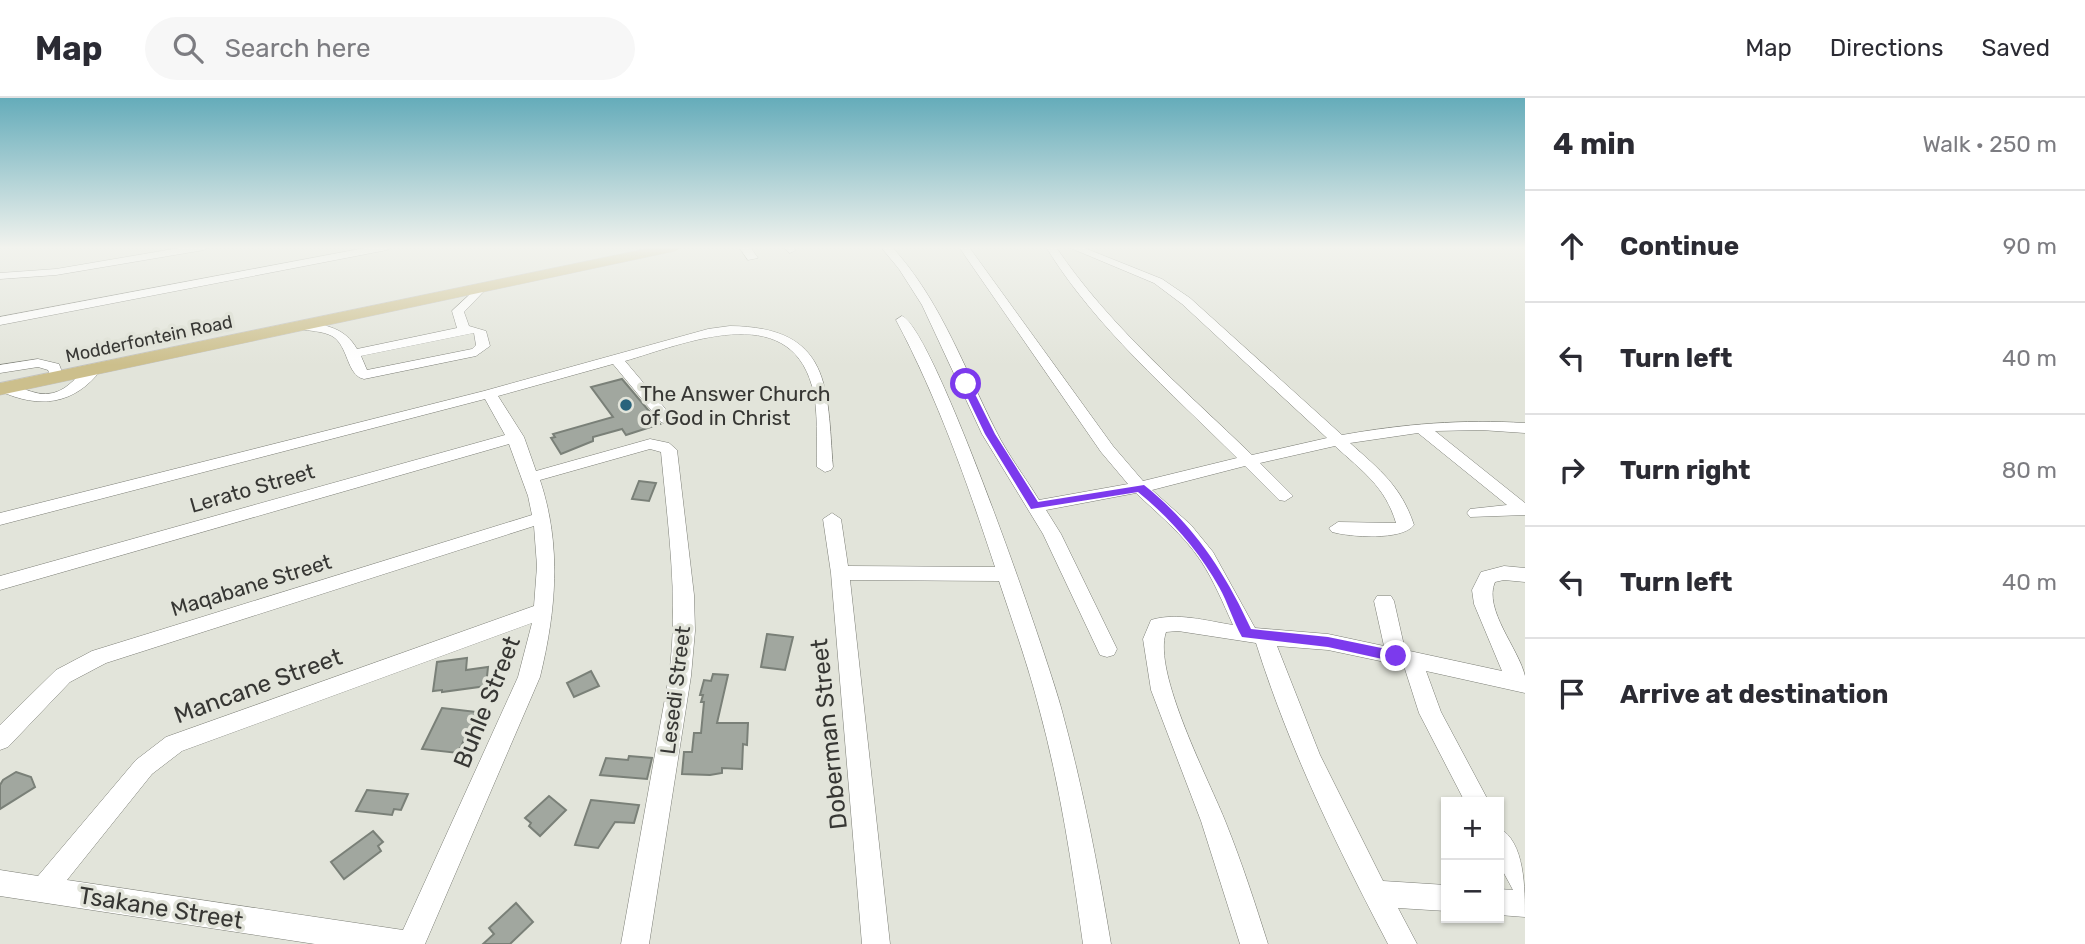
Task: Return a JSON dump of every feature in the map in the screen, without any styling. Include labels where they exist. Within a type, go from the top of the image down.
[{"type":"main road","name":"Modderfontein Road","points":[[2,387],[55,372],[461,286]]},
{"type":"main road","name":"Modderfontein Road","points":[[2,387],[492,286]]},
{"type":"street","points":[[0,320],[178,286]]},
{"type":"street","points":[[916,286],[928,305],[990,434],[1035,506],[1075,578],[1107,649]]},
{"type":"street","points":[[992,286],[1107,449],[1140,488],[1161,505],[1207,556],[1255,635],[1278,681],[1337,820],[1403,944]]},
{"type":"street","points":[[1079,286],[1124,337],[1247,461],[1286,496]]},
{"type":"street","points":[[1167,286],[1385,483],[1398,502],[1405,524],[1396,530],[1338,528]]},
{"type":"street","points":[[464,330],[458,311],[480,289]]},
{"type":"street","points":[[902,320],[945,404],[1051,710],[1073,804],[1097,944]]},
{"type":"street","points":[[304,326],[323,327],[341,335],[353,354],[360,374],[368,375],[481,350],[480,331],[464,330],[353,354]]},
{"type":"street","points":[[0,519],[489,394],[713,332],[748,329],[772,333],[784,339],[803,354],[811,365],[821,401],[825,467]]},
{"type":"street","points":[[616,359],[666,419]]},
{"type":"street","points":[[0,369],[38,363],[54,367],[55,372]]},
{"type":"street","name":"Buhle Street","points":[[411,944],[529,677],[541,639],[545,610],[541,518],[533,477],[516,437],[489,394]]},
{"type":"street","points":[[1035,506],[1140,488],[1247,461],[1339,442],[1423,429],[1517,427],[1525,440]]},
{"type":"street","points":[[1423,429],[1521,507]]},
{"type":"street","name":"Lerato Street","points":[[0,583],[516,437]]},
{"type":"street","name":"Lesedi Street","points":[[533,477],[650,444],[669,450],[684,595],[685,631],[678,689],[635,944]]},
{"type":"street","points":[[1476,513],[1510,511],[1521,507]]},
{"type":"street","name":"Maqabane Street","points":[[0,740],[63,676],[99,657],[541,518]]},
{"type":"street","name":"Doberman Street","points":[[831,519],[840,573],[876,944]]},
{"type":"street","points":[[840,573],[1006,574]]},
{"type":"street","points":[[1521,683],[1484,604],[1482,590],[1488,577],[1504,573],[1525,575]]},
{"type":"street","points":[[1384,601],[1404,658],[1474,797]]},
{"type":"street","name":"Mancane Street","points":[[43,890],[144,767],[174,744],[545,610]]},
{"type":"street","points":[[1254,944],[1214,822],[1161,689],[1152,637],[1158,625],[1328,642],[1521,683]]},
{"type":"street","points":[[1504,850],[1525,886]]},
{"type":"street","name":"Tsakane Street","points":[[0,883],[405,944]]},
{"type":"street","points":[[1376,893],[1441,898]]},
{"type":"street","points":[[1504,902],[1525,904]]},
{"type":"building","name":"The Answer Church of God in Christ","points":[[622,379],[660,424],[626,435],[622,429],[593,437],[593,441],[561,454],[551,438],[555,437],[553,434],[613,417],[591,387]]},
{"type":"building","points":[[639,481],[656,483],[649,501],[632,499]]},
{"type":"building","points":[[767,634],[793,637],[785,670],[761,667]]},
{"type":"building","points":[[467,658],[466,670],[488,667],[486,686],[433,691],[437,662]]},
{"type":"building","points":[[591,671],[599,686],[574,697],[567,683]]},
{"type":"building","points":[[713,674],[728,675],[717,723],[748,723],[747,745],[743,744],[742,769],[722,768],[722,773],[710,775],[682,774],[684,752],[692,752],[694,733],[701,733],[704,702],[701,702],[703,695],[700,695],[704,680],[711,681]]},
{"type":"building","points":[[442,708],[477,712],[458,753],[422,749]]},
{"type":"building","points":[[629,756],[652,758],[647,779],[600,775],[606,758],[628,760]]},
{"type":"building","points":[[16,772],[31,777],[35,787],[0,809],[0,785]]},
{"type":"building","points":[[367,790],[408,794],[401,810],[394,809],[392,815],[356,811]]},
{"type":"building","points":[[549,796],[566,810],[540,836],[525,818]]},
{"type":"building","points":[[591,800],[639,805],[634,823],[615,822],[598,848],[575,845]]},
{"type":"building","points":[[373,831],[383,842],[378,846],[381,851],[344,879],[331,862]]},
{"type":"building","points":[[516,903],[533,922],[510,944],[483,944],[494,934],[489,928]]},
{"type":"place","name":"The Answer Church of God in Christ","points":[[626,405]]},
{"type":"route","points":[[966,384],[1009,468],[1035,506],[1140,488],[1185,529],[1207,556],[1247,633],[1328,642],[1396,656]]}]
